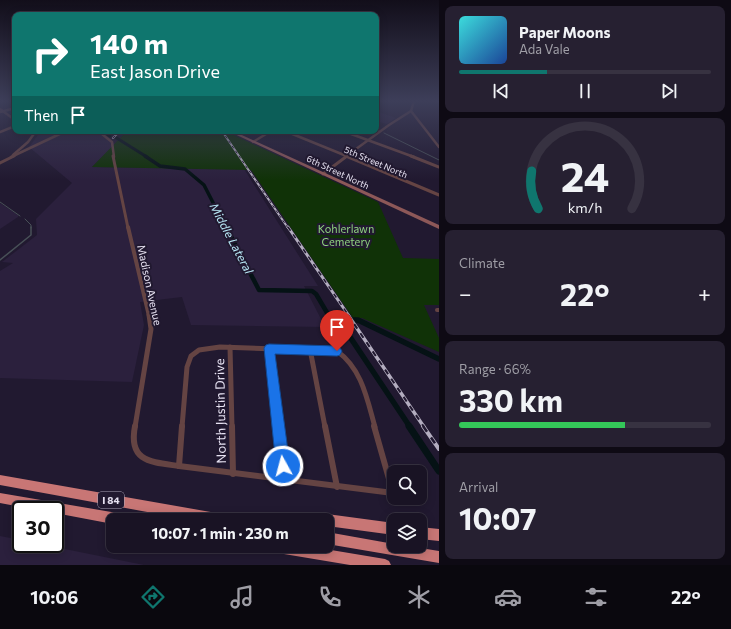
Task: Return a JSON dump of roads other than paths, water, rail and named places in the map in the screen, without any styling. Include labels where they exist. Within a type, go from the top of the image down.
[{"type":"highway","name":"I 84","points":[[0,480],[183,513]]},
{"type":"highway","name":"I 84","points":[[0,498],[106,517]]},
{"type":"highway","points":[[334,521],[387,528]]},
{"type":"highway","points":[[427,534],[439,535]]},
{"type":"highway","points":[[334,539],[439,557]]},
{"type":"highway","points":[[314,553],[385,565]]},
{"type":"street","points":[[0,132],[12,127]]},
{"type":"street","points":[[379,133],[388,127]]},
{"type":"street","points":[[424,127],[439,146]]},
{"type":"street","points":[[0,163],[24,146],[33,134]]},
{"type":"street","points":[[0,163],[60,134]]},
{"type":"street","name":"Madison Avenue","points":[[102,134],[112,142],[112,150],[135,261],[147,304],[151,329],[142,392],[134,433],[135,449],[145,460],[179,466]]},
{"type":"street","name":"6th Street North","points":[[236,134],[439,228]]},
{"type":"street","points":[[253,142],[266,134]]},
{"type":"street","name":"5th Street North","points":[[292,134],[439,196]]},
{"type":"street","points":[[350,134],[439,167]]},
{"type":"street","points":[[323,174],[378,134]]},
{"type":"street","name":"North Justin Drive","points":[[230,348],[233,474]]},
{"type":"street","points":[[269,348],[285,480]]},
{"type":"street","points":[[269,348],[337,351],[346,357],[362,382],[393,493],[179,466],[187,367],[191,356],[199,350],[269,348]]},
{"type":"street","points":[[310,349],[337,487]]},
{"type":"waterway","points":[[384,133],[439,160]]},
{"type":"waterway","name":"Middle Lateral","points":[[115,137],[147,157]]},
{"type":"waterway","name":"Middle Lateral","points":[[145,156],[160,166],[185,169],[204,185],[226,228]]},
{"type":"waterway","points":[[0,202],[20,216]]},
{"type":"waterway","points":[[0,260],[31,235],[31,225],[25,219]]},
{"type":"waterway","name":"Middle Lateral","points":[[226,227],[259,290],[312,291],[316,294],[329,316]]},
{"type":"waterway","name":"Middle Lateral","points":[[328,315],[330,319],[338,319]]},
{"type":"waterway","name":"Middle Lateral","points":[[338,319],[347,319]]},
{"type":"waterway","points":[[338,319],[410,427]]},
{"type":"waterway","name":"Middle Lateral","points":[[354,320],[358,320],[439,359]]},
{"type":"waterway","points":[[409,426],[439,471]]},
{"type":"railway","points":[[113,138],[117,134]]},
{"type":"railway","points":[[224,134],[288,228]]},
{"type":"railway","points":[[288,227],[349,316]]},
{"type":"railway","points":[[348,315],[424,427]]},
{"type":"railway","points":[[423,426],[439,449]]},
{"type":"park label","name":"Kohlerlawn Cemetery","points":[[346,234]]}]
